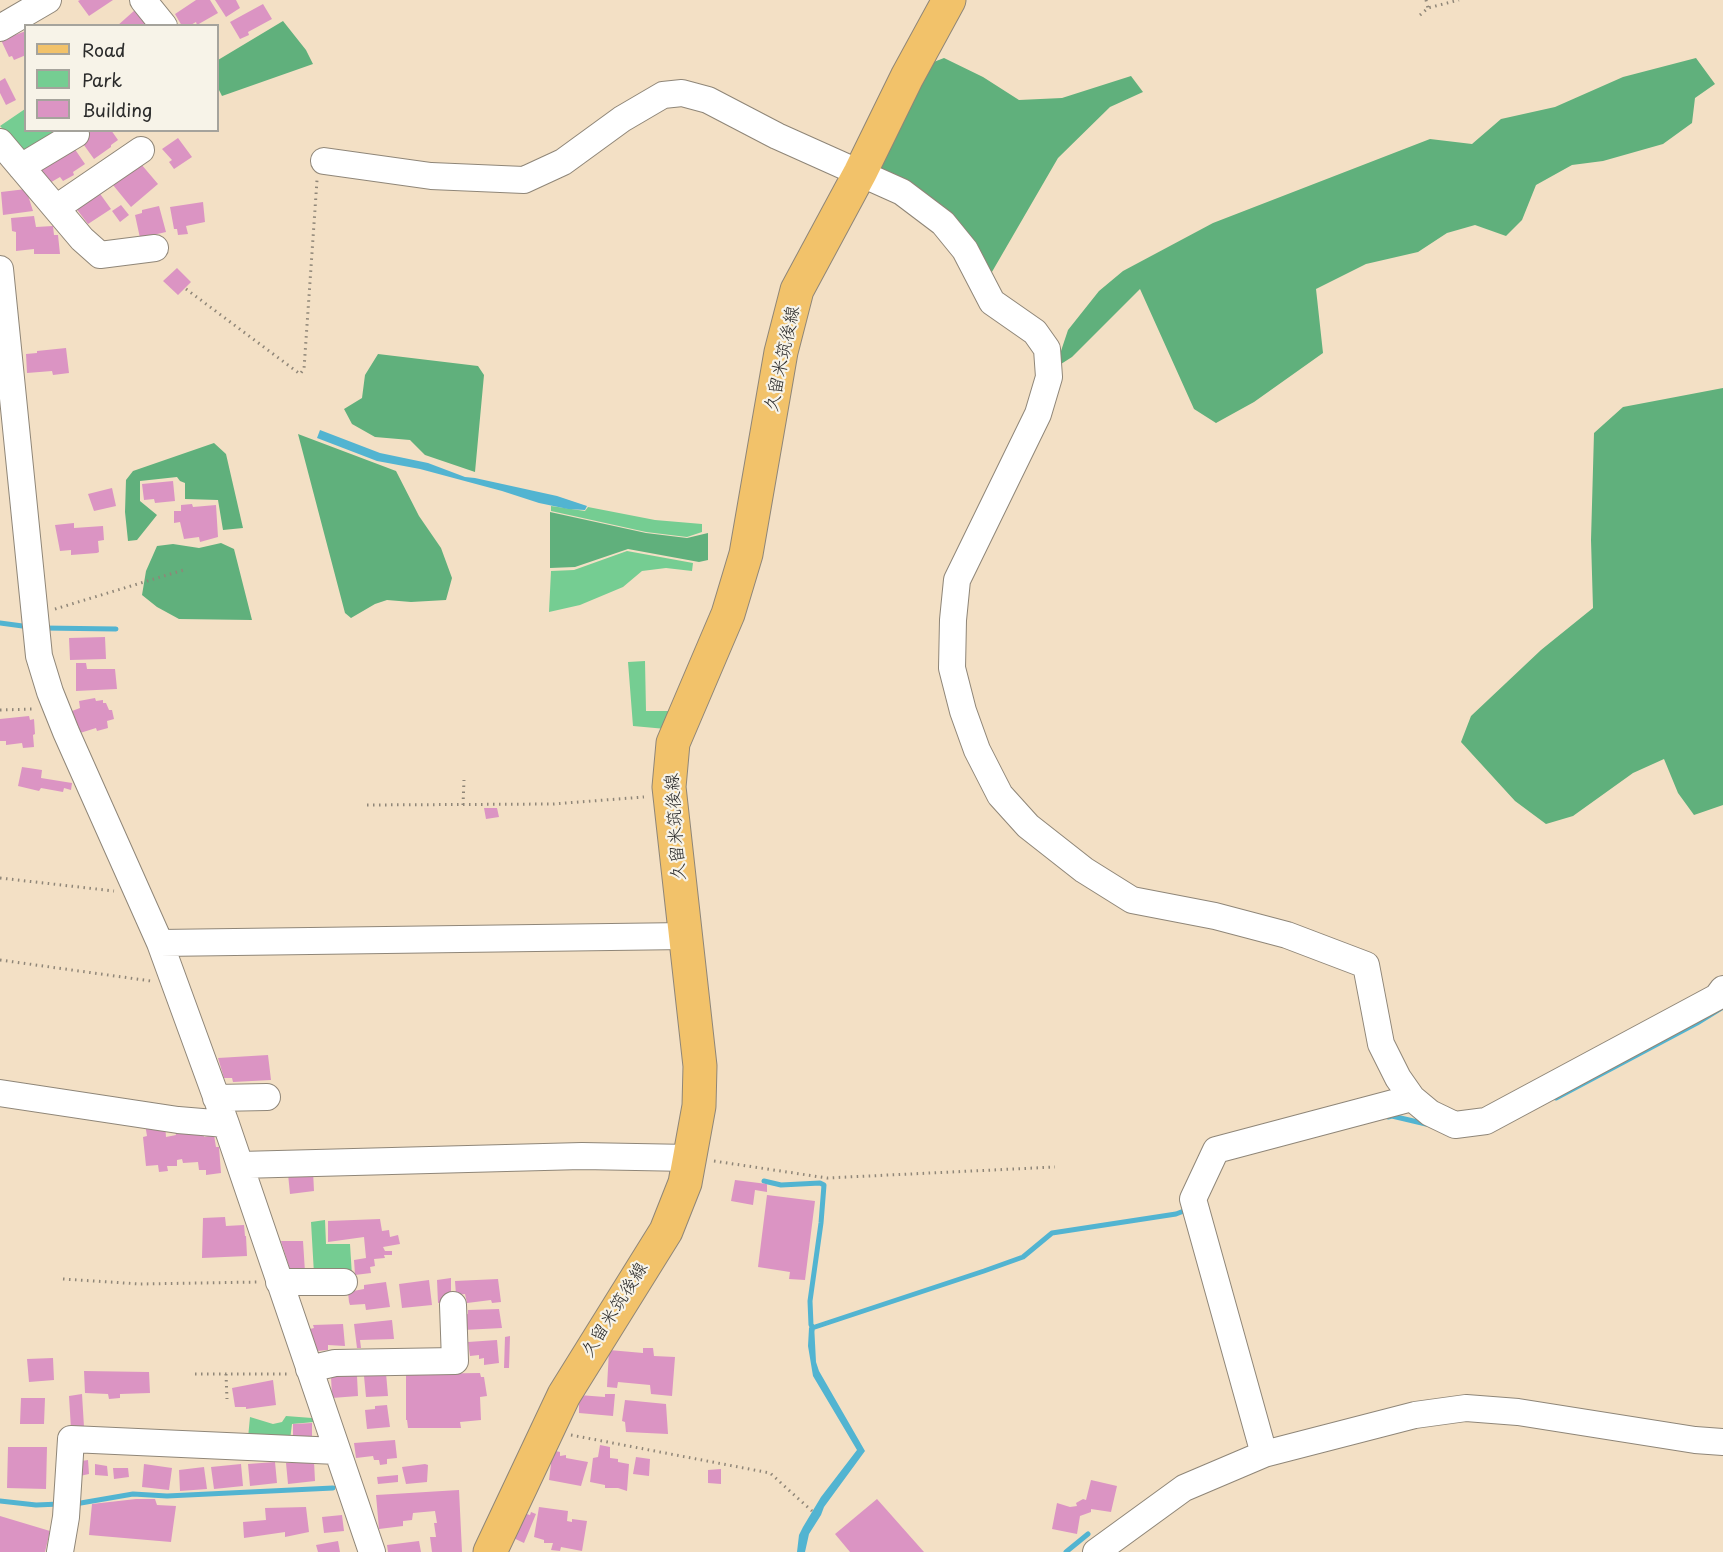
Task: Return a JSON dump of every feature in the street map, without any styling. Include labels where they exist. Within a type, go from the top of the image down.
[{"type":"main road","name":"久留米筑後線","points":[[490,1552],[547,1430],[580,1366],[666,1231],[685,1183],[699,1106],[700,1066],[670,795],[673,743],[728,614],[746,554],[781,352],[797,290],[860,173],[907,76],[949,0]]},
{"type":"street","points":[[0,28],[48,0]]},
{"type":"street","points":[[143,0],[162,24]]},
{"type":"street","points":[[324,161],[431,176],[524,180],[563,162],[622,119],[663,95],[682,93],[708,100],[777,136],[902,192],[943,223],[965,250],[992,302],[1035,332],[1047,349],[1049,377],[1038,414],[957,580],[953,620],[952,668],[963,711],[977,750],[1000,795],[1028,826],[1084,870],[1132,900],[1215,916],[1287,935],[1366,965],[1380,1044],[1398,1078],[1412,1098],[1430,1113],[1455,1125],[1486,1121],[1717,997],[1723,989]]},
{"type":"street","points":[[21,167],[76,134]]},
{"type":"street","points":[[0,142],[82,239],[100,255],[155,248]]},
{"type":"street","points":[[56,208],[141,150]]},
{"type":"street","points":[[0,269],[4,329],[39,656],[50,692],[160,943],[240,1165],[269,1282],[310,1371],[372,1552]]},
{"type":"street","points":[[160,943],[686,936]]},
{"type":"street","points":[[0,1093],[178,1120],[226,1124]]},
{"type":"street","points":[[216,1098],[267,1096]]},
{"type":"street","points":[[1264,1454],[1193,1200],[1216,1150],[1412,1098]]},
{"type":"street","points":[[240,1165],[582,1156],[690,1158]]},
{"type":"street","points":[[269,1282],[344,1282]]},
{"type":"street","points":[[310,1371],[335,1363],[454,1360],[453,1305]]},
{"type":"street","points":[[1096,1552],[1184,1488],[1264,1454],[1415,1414],[1466,1408],[1518,1412],[1695,1440],[1723,1442]]},
{"type":"street","points":[[60,1552],[66,1517],[70,1439],[337,1450]]},
{"type":"path","points":[[1426,0],[1428,8]]},
{"type":"path","points":[[1420,15],[1428,8],[1459,0]]},
{"type":"path","points":[[186,289],[300,374],[304,369],[319,159],[324,161]]},
{"type":"path","points":[[35,614],[69,606],[187,569]]},
{"type":"path","points":[[0,710],[36,709]]},
{"type":"path","points":[[463,805],[464,780]]},
{"type":"path","points":[[367,805],[554,804],[670,795]]},
{"type":"path","points":[[0,878],[138,894]]},
{"type":"path","points":[[0,960],[153,981]]},
{"type":"path","points":[[690,1158],[827,1178],[1055,1167]]},
{"type":"path","points":[[63,1279],[140,1284],[269,1282]]},
{"type":"path","points":[[195,1374],[310,1371]]},
{"type":"path","points":[[226,1374],[227,1399]]},
{"type":"path","points":[[547,1430],[770,1473],[812,1511]]},
{"type":"green space","points":[[283,21],[306,50],[313,64],[222,96],[219,90],[219,59]]},
{"type":"green space","points":[[944,58],[983,77],[1019,100],[1062,98],[1131,76],[1143,92],[1110,107],[1058,158],[989,277],[967,236],[925,193],[873,172],[926,65]]},
{"type":"green space","points":[[1696,58],[1715,84],[1695,98],[1692,123],[1663,144],[1603,161],[1572,165],[1536,185],[1522,220],[1506,236],[1475,225],[1447,233],[1418,252],[1366,264],[1316,289],[1323,353],[1254,402],[1216,423],[1194,409],[1140,289],[1072,357],[1061,364],[1059,357],[1068,330],[1099,291],[1123,271],[1213,223],[1430,139],[1472,144],[1501,119],[1555,107],[1623,77]]},
{"type":"green space","points":[[24,110],[24,132],[66,132],[30,157],[0,126]]},
{"type":"green space","points":[[378,354],[478,366],[484,375],[475,472],[425,455],[410,440],[375,437],[352,424],[344,409],[362,398],[365,375]]},
{"type":"green space","points":[[1723,388],[1723,805],[1694,815],[1678,793],[1664,759],[1633,773],[1573,816],[1546,824],[1515,801],[1461,742],[1471,716],[1541,650],[1593,608],[1591,540],[1594,433],[1623,407]]},
{"type":"green space","points":[[298,434],[396,471],[419,516],[441,548],[452,578],[446,600],[411,602],[387,600],[351,618],[345,613]]},
{"type":"green space","points":[[214,443],[226,454],[243,528],[223,530],[218,500],[185,499],[185,483],[177,477],[140,481],[140,501],[157,515],[137,540],[128,541],[125,512],[126,480],[133,471]]},
{"type":"green space","points":[[551,506],[585,511],[588,507],[655,520],[702,524],[702,532],[687,537],[646,532],[551,511]]},
{"type":"green space","points":[[550,512],[646,533],[687,538],[708,533],[708,560],[699,562],[628,549],[575,567],[550,568]]},
{"type":"green space","points":[[221,543],[234,549],[252,620],[179,619],[157,607],[142,595],[146,571],[157,546],[173,544],[199,548]]},
{"type":"green space","points":[[627,551],[693,563],[692,571],[666,568],[642,571],[623,587],[580,605],[549,612],[551,571],[574,570]]},
{"type":"green space","points":[[645,661],[646,711],[673,711],[666,729],[633,726],[628,662]]},
{"type":"green space","points":[[325,1220],[326,1244],[350,1244],[352,1276],[314,1274],[311,1222]]},
{"type":"green space","points":[[286,1416],[312,1418],[314,1422],[292,1424],[290,1440],[248,1438],[250,1417],[273,1424],[282,1422]]},
{"type":"water","points":[[320,430],[380,453],[428,463],[465,477],[557,496],[587,506],[585,510],[568,509],[539,503],[420,469],[377,461],[317,438]]},
{"type":"water","points":[[814,1324],[816,1362],[819,1371],[865,1451],[824,1507],[809,1534],[805,1552],[797,1552],[799,1535],[803,1527],[821,1497],[857,1450],[813,1376],[808,1346],[809,1328]]},
{"type":"building","points":[[113,0],[89,16],[78,1]]},
{"type":"building","points":[[196,0],[210,0],[218,13],[199,24],[196,22],[181,24],[175,14]]},
{"type":"building","points":[[215,0],[236,0],[240,8],[226,17]]},
{"type":"building","points":[[263,4],[272,19],[240,39],[230,22]]},
{"type":"building","points":[[135,10],[148,24],[119,24]]},
{"type":"building","points":[[24,32],[24,56],[14,60],[12,56],[9,57],[1,40]]},
{"type":"building","points":[[5,78],[16,100],[6,105],[0,93],[0,81]]},
{"type":"building","points":[[90,132],[112,132],[118,140],[94,159],[81,141]]},
{"type":"building","points":[[178,138],[192,157],[174,169],[169,162],[172,160],[162,149]]},
{"type":"building","points":[[72,145],[85,164],[73,172],[74,175],[63,181],[60,177],[48,184],[38,169]]},
{"type":"building","points":[[141,164],[158,184],[131,207],[113,185]]},
{"type":"building","points":[[26,189],[33,211],[3,215],[1,192]]},
{"type":"building","points":[[98,191],[111,209],[88,224],[75,207]]},
{"type":"building","points":[[203,202],[205,222],[186,226],[188,234],[178,235],[177,229],[174,229],[170,207]]},
{"type":"building","points":[[121,205],[129,215],[120,222],[112,211]]},
{"type":"building","points":[[159,206],[166,232],[140,238],[135,215],[142,213],[142,210]]},
{"type":"building","points":[[34,216],[36,227],[53,226],[54,235],[58,235],[60,254],[34,254],[34,249],[16,251],[16,232],[12,231],[11,218]]},
{"type":"building","points":[[177,268],[191,282],[178,295],[163,281]]},
{"type":"building","points":[[66,348],[69,373],[53,375],[52,371],[27,373],[26,354]]},
{"type":"building","points":[[173,481],[175,501],[155,503],[154,499],[144,500],[142,484]]},
{"type":"building","points":[[112,488],[116,506],[94,511],[88,494]]},
{"type":"building","points":[[192,504],[193,507],[216,505],[218,537],[200,542],[199,537],[184,539],[180,522],[174,523],[174,511],[181,511],[181,505]]},
{"type":"building","points":[[74,523],[74,528],[103,526],[104,540],[98,541],[99,552],[71,555],[71,550],[60,551],[55,525]]},
{"type":"building","points":[[105,637],[106,659],[70,660],[69,638]]},
{"type":"building","points":[[76,663],[86,663],[87,669],[115,669],[117,689],[76,691]]},
{"type":"building","points":[[95,698],[96,701],[103,700],[103,703],[106,703],[109,710],[112,710],[114,719],[107,721],[108,728],[97,731],[96,728],[80,733],[72,711],[80,708],[79,701]]},
{"type":"building","points":[[29,716],[30,720],[34,719],[34,747],[23,748],[22,743],[6,745],[6,741],[0,741],[0,719]]},
{"type":"building","points":[[22,767],[42,770],[41,778],[72,783],[71,790],[64,788],[63,792],[41,788],[39,791],[18,786]]},
{"type":"building","points":[[484,808],[497,808],[499,817],[486,819]]},
{"type":"building","points":[[268,1055],[271,1080],[233,1082],[232,1078],[224,1078],[218,1058]]},
{"type":"building","points":[[165,1123],[166,1137],[176,1135],[175,1131],[203,1132],[204,1137],[214,1135],[216,1147],[219,1147],[221,1173],[206,1175],[206,1170],[199,1170],[198,1162],[183,1163],[182,1159],[177,1160],[177,1166],[167,1166],[168,1171],[159,1172],[158,1165],[146,1166],[143,1137],[147,1136],[145,1124]]},
{"type":"building","points":[[313,1171],[314,1191],[290,1194],[288,1174]]},
{"type":"building","points":[[735,1180],[767,1184],[767,1192],[755,1190],[753,1205],[731,1201]]},
{"type":"building","points":[[767,1195],[815,1201],[805,1280],[789,1279],[790,1272],[758,1267]]},
{"type":"building","points":[[225,1217],[226,1226],[244,1225],[247,1256],[202,1258],[203,1218]]},
{"type":"building","points":[[380,1219],[382,1231],[389,1230],[390,1237],[398,1235],[400,1244],[383,1247],[385,1251],[392,1251],[392,1255],[374,1259],[375,1266],[370,1267],[371,1273],[355,1275],[354,1260],[366,1258],[364,1237],[328,1242],[328,1221]]},
{"type":"building","points":[[281,1241],[303,1241],[305,1272],[291,1273]]},
{"type":"building","points":[[451,1278],[451,1301],[438,1303],[437,1280]]},
{"type":"building","points":[[498,1279],[501,1302],[492,1303],[491,1300],[467,1303],[465,1294],[456,1295],[455,1281]]},
{"type":"building","points":[[429,1280],[432,1305],[402,1308],[399,1284]]},
{"type":"building","points":[[386,1282],[390,1307],[366,1310],[365,1304],[350,1305],[348,1292],[364,1289],[364,1285]]},
{"type":"building","points":[[499,1309],[502,1328],[463,1330],[462,1315],[468,1314],[468,1310]]},
{"type":"building","points":[[392,1320],[394,1339],[360,1340],[361,1348],[357,1348],[354,1324]]},
{"type":"building","points":[[343,1324],[345,1346],[328,1345],[328,1350],[317,1351],[310,1329],[314,1328],[313,1325]]},
{"type":"building","points":[[510,1336],[509,1368],[504,1368],[505,1337]]},
{"type":"building","points":[[497,1340],[499,1363],[484,1365],[484,1358],[479,1359],[479,1355],[470,1356],[468,1342]]},
{"type":"building","points":[[643,1348],[653,1348],[654,1356],[675,1357],[672,1396],[651,1394],[650,1385],[618,1382],[617,1388],[607,1387],[609,1350],[643,1353]]},
{"type":"building","points":[[53,1358],[54,1380],[29,1382],[27,1359]]},
{"type":"building","points":[[84,1371],[149,1372],[150,1393],[120,1394],[120,1398],[109,1399],[108,1394],[85,1393]]},
{"type":"building","points":[[386,1373],[388,1396],[366,1397],[364,1376]]},
{"type":"building","points":[[480,1373],[481,1377],[484,1377],[487,1396],[480,1397],[481,1420],[460,1422],[461,1428],[408,1428],[406,1374]]},
{"type":"building","points":[[349,1374],[357,1376],[358,1396],[332,1398],[331,1376]]},
{"type":"building","points":[[273,1380],[276,1405],[246,1409],[246,1407],[235,1407],[232,1388]]},
{"type":"building","points":[[82,1394],[84,1427],[71,1429],[69,1396]]},
{"type":"building","points":[[605,1394],[615,1394],[613,1416],[579,1413],[579,1395],[605,1397]]},
{"type":"building","points":[[21,1398],[45,1398],[44,1424],[20,1424]]},
{"type":"building","points":[[625,1400],[666,1404],[668,1434],[626,1432],[625,1422],[622,1421]]},
{"type":"building","points":[[387,1405],[390,1427],[367,1429],[365,1410]]},
{"type":"building","points":[[312,1423],[312,1438],[293,1438],[293,1424]]},
{"type":"building","points":[[395,1440],[397,1458],[387,1459],[387,1464],[380,1465],[379,1460],[374,1460],[373,1456],[356,1458],[354,1443]]},
{"type":"building","points":[[600,1445],[610,1447],[610,1458],[629,1464],[627,1491],[605,1488],[605,1485],[590,1482],[593,1458],[598,1457]]},
{"type":"building","points":[[8,1447],[47,1447],[46,1489],[7,1488]]},
{"type":"building","points":[[551,1450],[560,1452],[560,1456],[566,1455],[566,1458],[588,1462],[581,1486],[549,1480],[551,1464],[548,1463]]},
{"type":"building","points":[[636,1457],[650,1459],[649,1476],[633,1474]]},
{"type":"building","points":[[88,1460],[89,1474],[75,1477],[75,1462]]},
{"type":"building","points":[[314,1461],[315,1481],[288,1484],[286,1463]]},
{"type":"building","points":[[275,1462],[277,1483],[250,1486],[248,1464]]},
{"type":"building","points":[[95,1464],[107,1466],[108,1476],[95,1475]]},
{"type":"building","points":[[144,1464],[172,1468],[169,1490],[142,1487]]},
{"type":"building","points":[[241,1464],[243,1486],[214,1489],[211,1467]]},
{"type":"building","points":[[428,1465],[427,1482],[406,1484],[402,1467]]},
{"type":"building","points":[[204,1467],[207,1489],[180,1491],[179,1470]]},
{"type":"building","points":[[113,1468],[128,1468],[129,1477],[114,1479]]},
{"type":"building","points":[[721,1469],[721,1484],[708,1483],[708,1470]]},
{"type":"building","points":[[398,1475],[398,1482],[378,1484],[377,1477]]},
{"type":"building","points":[[1091,1480],[1117,1486],[1111,1512],[1091,1509],[1091,1512],[1080,1516],[1077,1534],[1052,1529],[1057,1503],[1070,1507],[1077,1506],[1076,1503],[1083,1499],[1086,1500]]},
{"type":"building","points":[[459,1490],[462,1552],[432,1552],[430,1537],[436,1537],[435,1511],[413,1513],[412,1520],[403,1521],[403,1526],[379,1529],[376,1495]]},
{"type":"building","points":[[155,1499],[157,1505],[176,1506],[171,1542],[89,1535],[92,1504]]},
{"type":"building","points":[[877,1499],[924,1552],[850,1552],[835,1534]]},
{"type":"building","points":[[306,1507],[309,1532],[285,1537],[285,1532],[244,1538],[243,1522],[266,1520],[265,1508]]},
{"type":"building","points":[[539,1507],[568,1511],[567,1521],[572,1522],[572,1519],[587,1521],[582,1551],[561,1547],[560,1551],[551,1550],[553,1543],[544,1543],[544,1540],[534,1537]]},
{"type":"building","points":[[520,1512],[536,1514],[524,1543],[509,1536]]},
{"type":"building","points":[[342,1515],[344,1531],[324,1533],[322,1517]]},
{"type":"building","points":[[0,1516],[50,1531],[45,1552],[0,1552]]},
{"type":"building","points":[[338,1541],[340,1552],[318,1552],[316,1545]]},
{"type":"building","points":[[419,1541],[421,1552],[388,1552],[387,1545]]},
{"type":"waterway","points":[[0,623],[30,627]]},
{"type":"waterway","points":[[43,628],[116,629]]},
{"type":"waterway","points":[[1556,1098],[1723,1007]]},
{"type":"waterway","points":[[1388,1117],[1426,1124]]},
{"type":"waterway","points":[[764,1181],[781,1185],[820,1183],[824,1185],[810,1301],[811,1325]]},
{"type":"waterway","points":[[812,1330],[812,1328],[1023,1257],[1052,1233],[1176,1214],[1189,1209]]},
{"type":"waterway","points":[[75,1504],[133,1494],[167,1496],[333,1488]]},
{"type":"waterway","points":[[0,1501],[36,1505],[60,1504]]},
{"type":"waterway","points":[[1066,1552],[1088,1534]]}]
